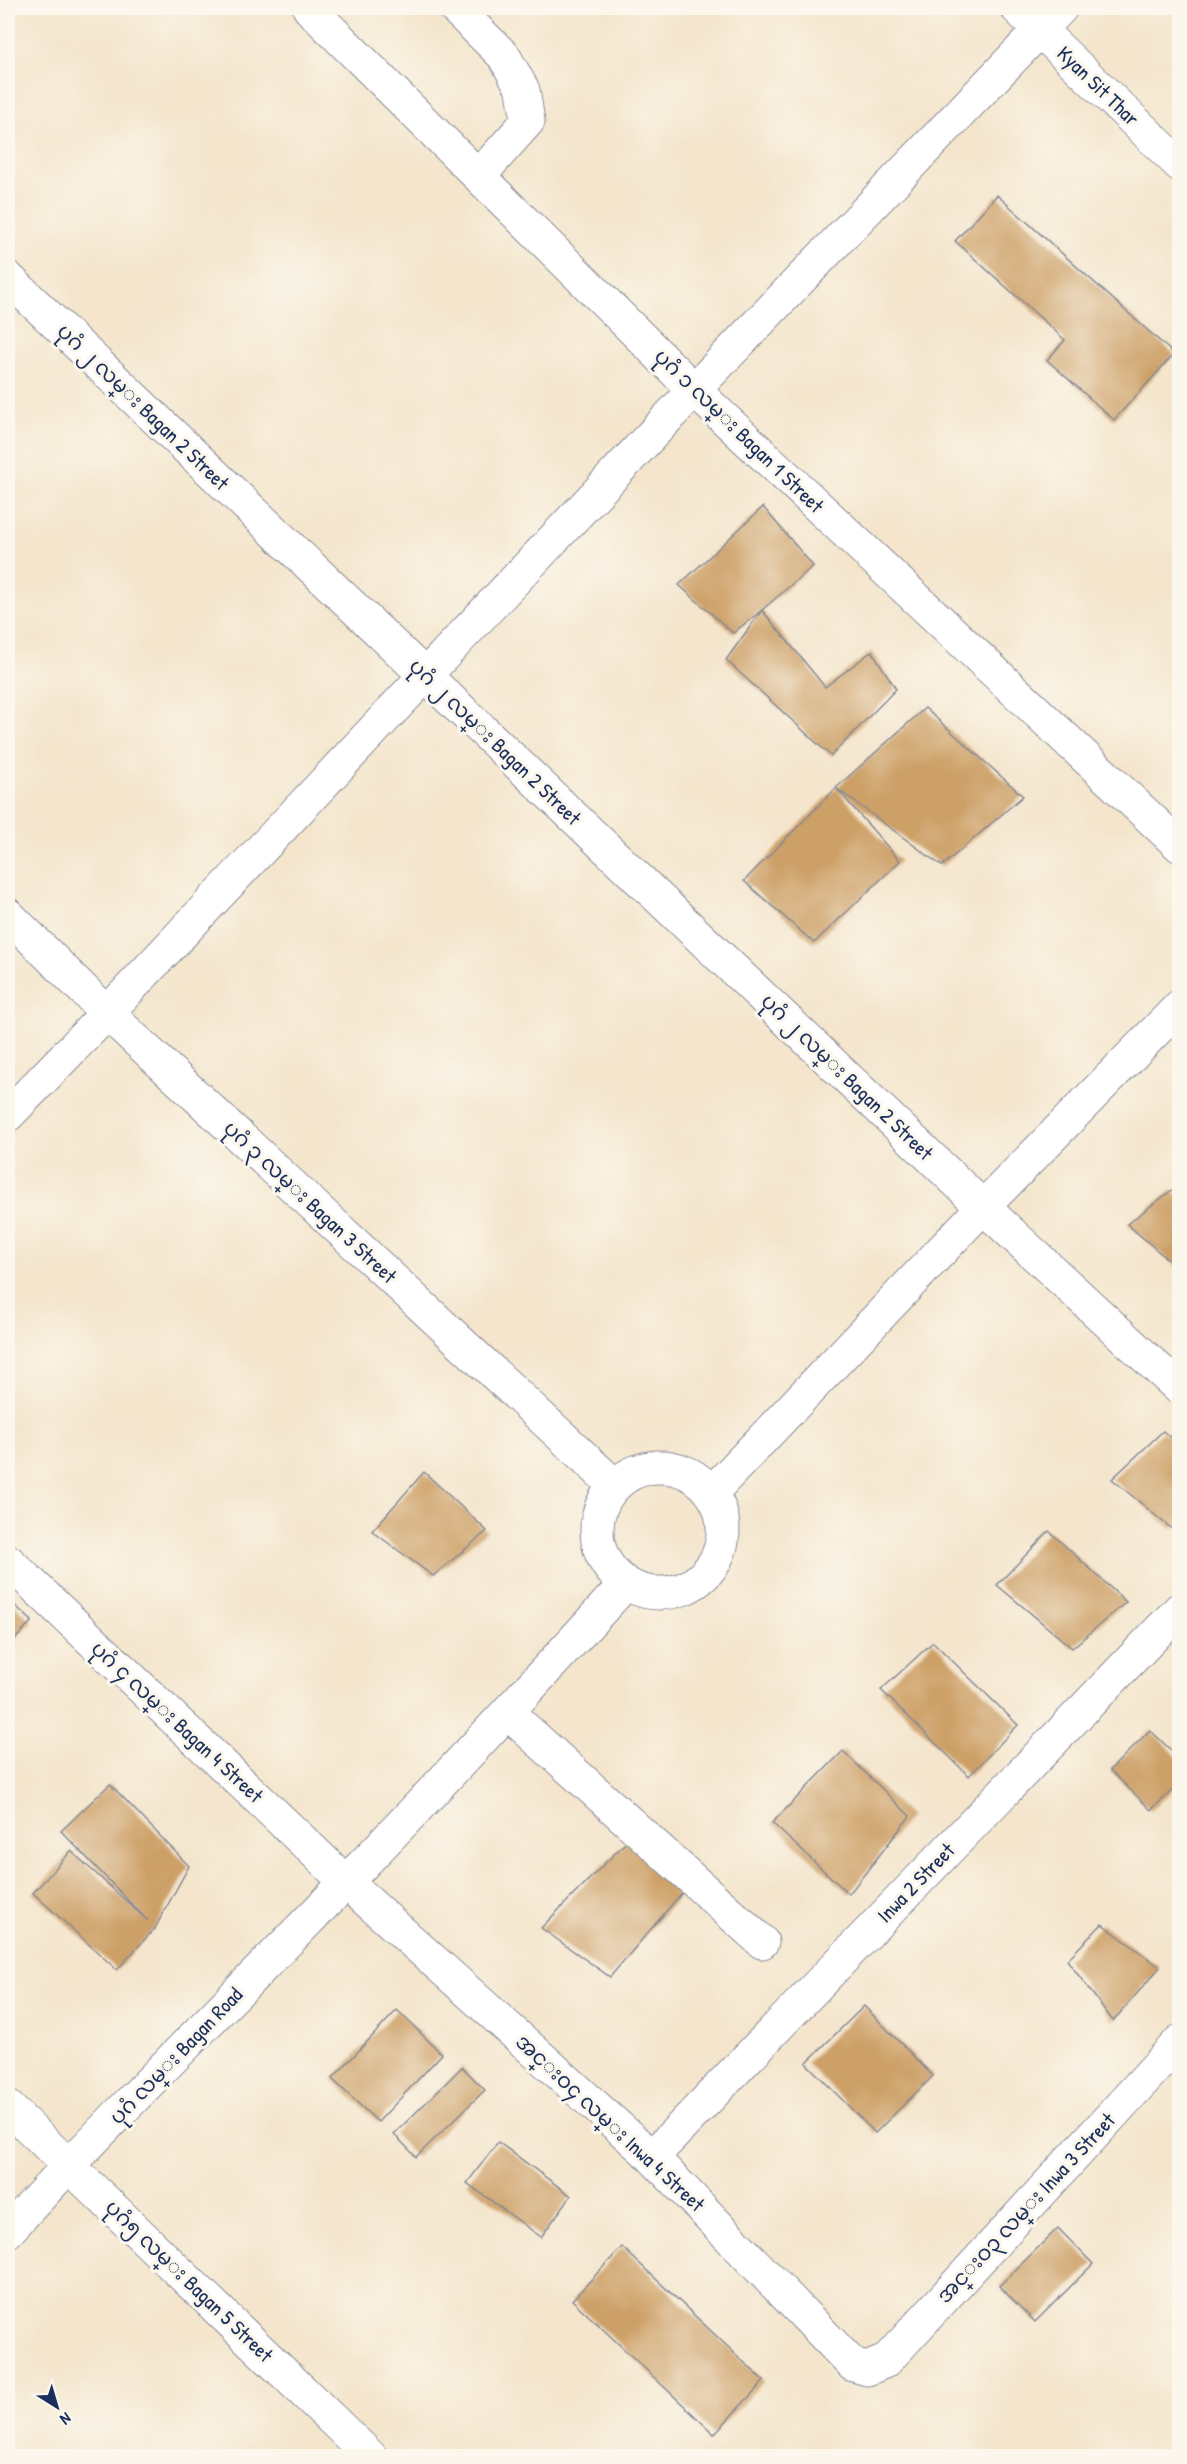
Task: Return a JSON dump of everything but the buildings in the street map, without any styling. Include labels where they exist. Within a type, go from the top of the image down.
[{"type":"street","name":"ပုဂံ ၁ လမ္း Bagan 1 Street","points":[[309,8],[694,390],[1179,846]]},
{"type":"street","points":[[455,8],[504,56],[523,90],[528,121],[479,176]]},
{"type":"street","points":[[8,1115],[426,676],[694,390],[1039,15]]},
{"type":"street","name":"Kyan Sit Thar","points":[[1039,15],[1179,165]]},
{"type":"street","name":"ပုဂံ ၂ လမ္း Bagan 2 Street","points":[[8,278],[983,1206],[1179,1389]]},
{"type":"street","name":"ပုဂံ ၃ လမ္း Bagan 3 Street","points":[[8,915],[107,1013],[615,1485]]},
{"type":"street","points":[[711,1493],[983,1206],[1179,1006]]},
{"type":"street","points":[[654,1467],[676,1468],[696,1478],[711,1493],[720,1512],[723,1534],[717,1556],[705,1574],[689,1586],[668,1593],[646,1592],[626,1583],[608,1566],[598,1547],[596,1525],[602,1504],[615,1485],[632,1473],[654,1467]]},
{"type":"street","name":"ပုဂံ ၄ လမ္း Bagan 4 Street","points":[[8,1561],[346,1882]]},
{"type":"street","name":"ပုဂံ လမ္း Bagan Road","points":[[8,2231],[68,2165],[346,1882],[508,1713],[626,1583]]},
{"type":"street","name":"Inwa 2 Street","points":[[652,2157],[1179,1609]]},
{"type":"street","points":[[508,1713],[762,1942]]},
{"type":"street","name":"အင္းဝ၄ လမ္း Inwa 4 Street","points":[[346,1882],[652,2157],[853,2365],[867,2369]]},
{"type":"street","name":"အင္းဝ၃ လမ္း Inwa 3 Street","points":[[867,2369],[886,2361],[1179,2041]]},
{"type":"street","name":"ပုဂံ၅ လမ္း Bagan 5 Street","points":[[8,2107],[370,2457]]},
{"type":"shaded area","points":[[1179,2432],[1179,2456],[1156,2456]]}]
